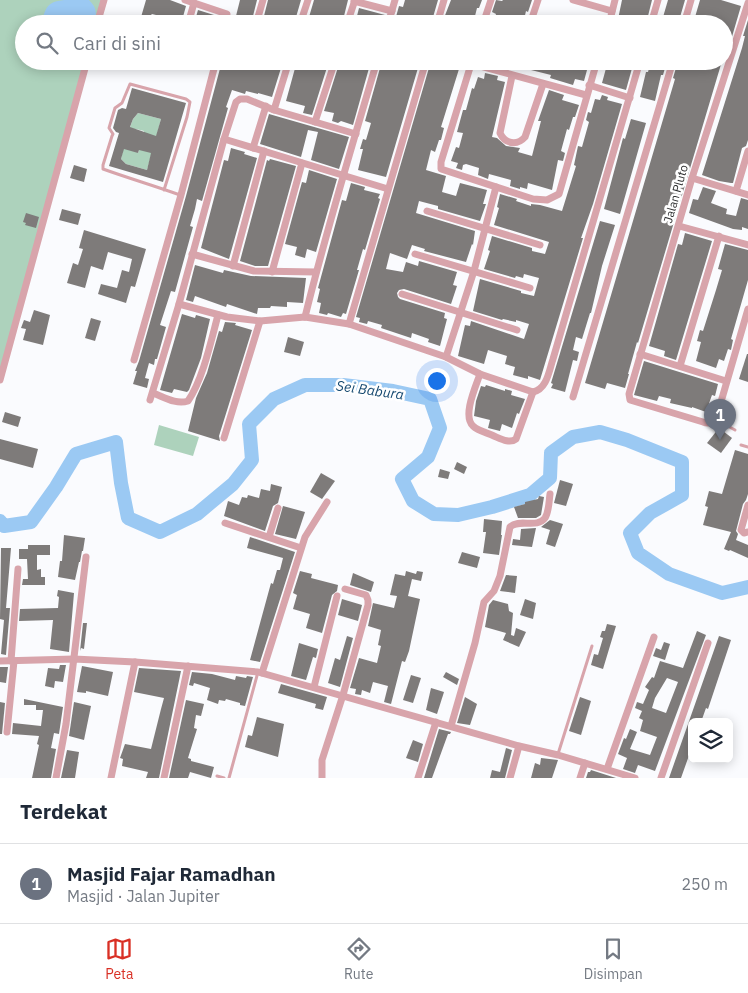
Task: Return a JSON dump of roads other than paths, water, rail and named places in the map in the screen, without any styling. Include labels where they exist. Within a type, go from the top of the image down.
[{"type":"street","points":[[100,15],[104,0]]},
{"type":"street","points":[[184,0],[227,15]]},
{"type":"street","points":[[259,15],[263,0]]},
{"type":"street","points":[[303,15],[308,0]]},
{"type":"street","points":[[391,15],[395,0]]},
{"type":"street","points":[[440,15],[444,0]]},
{"type":"street","points":[[486,15],[491,0]]},
{"type":"street","points":[[533,15],[538,0]]},
{"type":"street","points":[[573,0],[612,10]]},
{"type":"street","points":[[611,15],[615,0]]},
{"type":"street","points":[[654,15],[658,0]]},
{"type":"street","points":[[687,15],[691,0]]},
{"type":"street","points":[[350,15],[355,1],[392,11]]},
{"type":"street","name":"Jalan Pluto","points":[[733,49],[748,2]]},
{"type":"street","points":[[191,15],[194,3]]},
{"type":"street","points":[[0,380],[85,70]]},
{"type":"street","points":[[134,360],[181,195],[214,70]]},
{"type":"street","points":[[274,110],[286,70]]},
{"type":"street","points":[[316,122],[332,70]]},
{"type":"street","points":[[306,317],[316,272],[374,70]]},
{"type":"street","points":[[349,324],[423,70]]},
{"type":"street","points":[[470,70],[440,166],[444,171],[540,200],[547,200],[558,194],[594,70]]},
{"type":"street","points":[[494,70],[586,95]]},
{"type":"street","points":[[179,304],[218,315],[260,321],[306,317],[349,324],[446,357],[480,374],[537,392],[544,385],[553,359],[638,70]]},
{"type":"street","points":[[573,397],[670,70]]},
{"type":"street","name":"Jalan Pluto","points":[[714,421],[703,422],[633,402],[630,400],[629,394],[692,178],[726,70]]},
{"type":"street","points":[[512,76],[500,133],[504,139],[512,143],[521,142],[525,137],[543,84]]},
{"type":"street","points":[[589,85],[630,98]]},
{"type":"street","points":[[150,400],[236,102],[240,99],[247,99],[274,110],[356,134]]},
{"type":"street","points":[[253,148],[266,106]]},
{"type":"street","points":[[224,139],[388,189]]},
{"type":"street","points":[[233,266],[264,151]]},
{"type":"street","points":[[736,191],[748,151]]},
{"type":"street","points":[[272,272],[302,163]]},
{"type":"street","points":[[692,178],[748,195]]},
{"type":"street","points":[[446,357],[474,271],[496,187]]},
{"type":"street","points":[[426,211],[540,245]]},
{"type":"street","points":[[679,226],[748,245]]},
{"type":"street","points":[[680,366],[719,236]]},
{"type":"street","points":[[192,254],[254,271],[316,272]]},
{"type":"street","points":[[415,254],[530,288]]},
{"type":"street","points":[[402,294],[516,330]]},
{"type":"street","points":[[714,421],[748,309]]},
{"type":"street","points":[[153,393],[172,401],[188,401],[194,391],[208,351],[218,315]]},
{"type":"street","points":[[224,438],[260,321]]},
{"type":"street","points":[[640,354],[726,381]]},
{"type":"street","points":[[480,374],[468,412],[469,420],[475,428],[502,439],[514,441],[516,439],[534,392]]},
{"type":"street","points":[[451,726],[475,642],[484,602],[494,591],[500,576],[510,527],[515,523],[535,523],[543,520],[550,494]]},
{"type":"street","points":[[260,673],[308,530],[327,502]]},
{"type":"street","points":[[748,505],[741,530],[744,533],[748,532]]},
{"type":"street","points":[[269,537],[278,508]]},
{"type":"street","points":[[225,523],[301,548]]},
{"type":"street","points":[[56,778],[74,659],[86,557]]},
{"type":"street","points":[[6,732],[18,569]]},
{"type":"street","points":[[322,778],[322,760],[343,695],[368,600],[366,596],[345,589]]},
{"type":"street","points":[[314,687],[337,596]]},
{"type":"street","points":[[607,769],[654,636]]},
{"type":"street","points":[[661,778],[708,643]]},
{"type":"street","points":[[0,661],[74,659],[135,662],[260,673],[519,746],[558,755],[633,778]]},
{"type":"street","points":[[111,778],[135,662]]},
{"type":"street","points":[[164,778],[188,666]]},
{"type":"street","points":[[418,778],[436,722]]},
{"type":"street","points":[[510,778],[519,746]]},
{"type":"street","points":[[580,778],[585,763]]},
{"type":"lane","points":[[164,190],[187,118],[190,102],[186,99],[130,84],[122,103],[114,109],[109,128],[113,134],[103,168],[164,190],[181,195]]},
{"type":"lane","points":[[714,421],[735,430]]},
{"type":"lane","points":[[741,445],[748,447]]},
{"type":"lane","points":[[558,755],[592,646]]},
{"type":"lane","points":[[229,778],[260,673]]},
{"type":"lane","points":[[217,776],[224,778]]},
{"type":"water","points":[[89,0],[94,6],[96,15],[44,15],[50,4],[54,2]]},
{"type":"waterway","name":"Sei Babura","points":[[0,521],[4,526],[31,522],[56,487],[76,454],[116,442],[128,518],[160,532],[197,514],[233,484],[252,460],[249,424],[274,399],[305,385],[343,385],[393,391],[430,399],[440,428],[428,457],[402,479],[413,501],[434,514],[458,515],[530,495],[550,478],[551,453],[573,437],[600,432],[627,440],[682,462],[682,495],[650,513],[630,533],[638,553],[669,574],[722,593],[748,587]]},
{"type":"place","name":"Masjid Fajar Ramadhan","points":[[720,440]]}]
